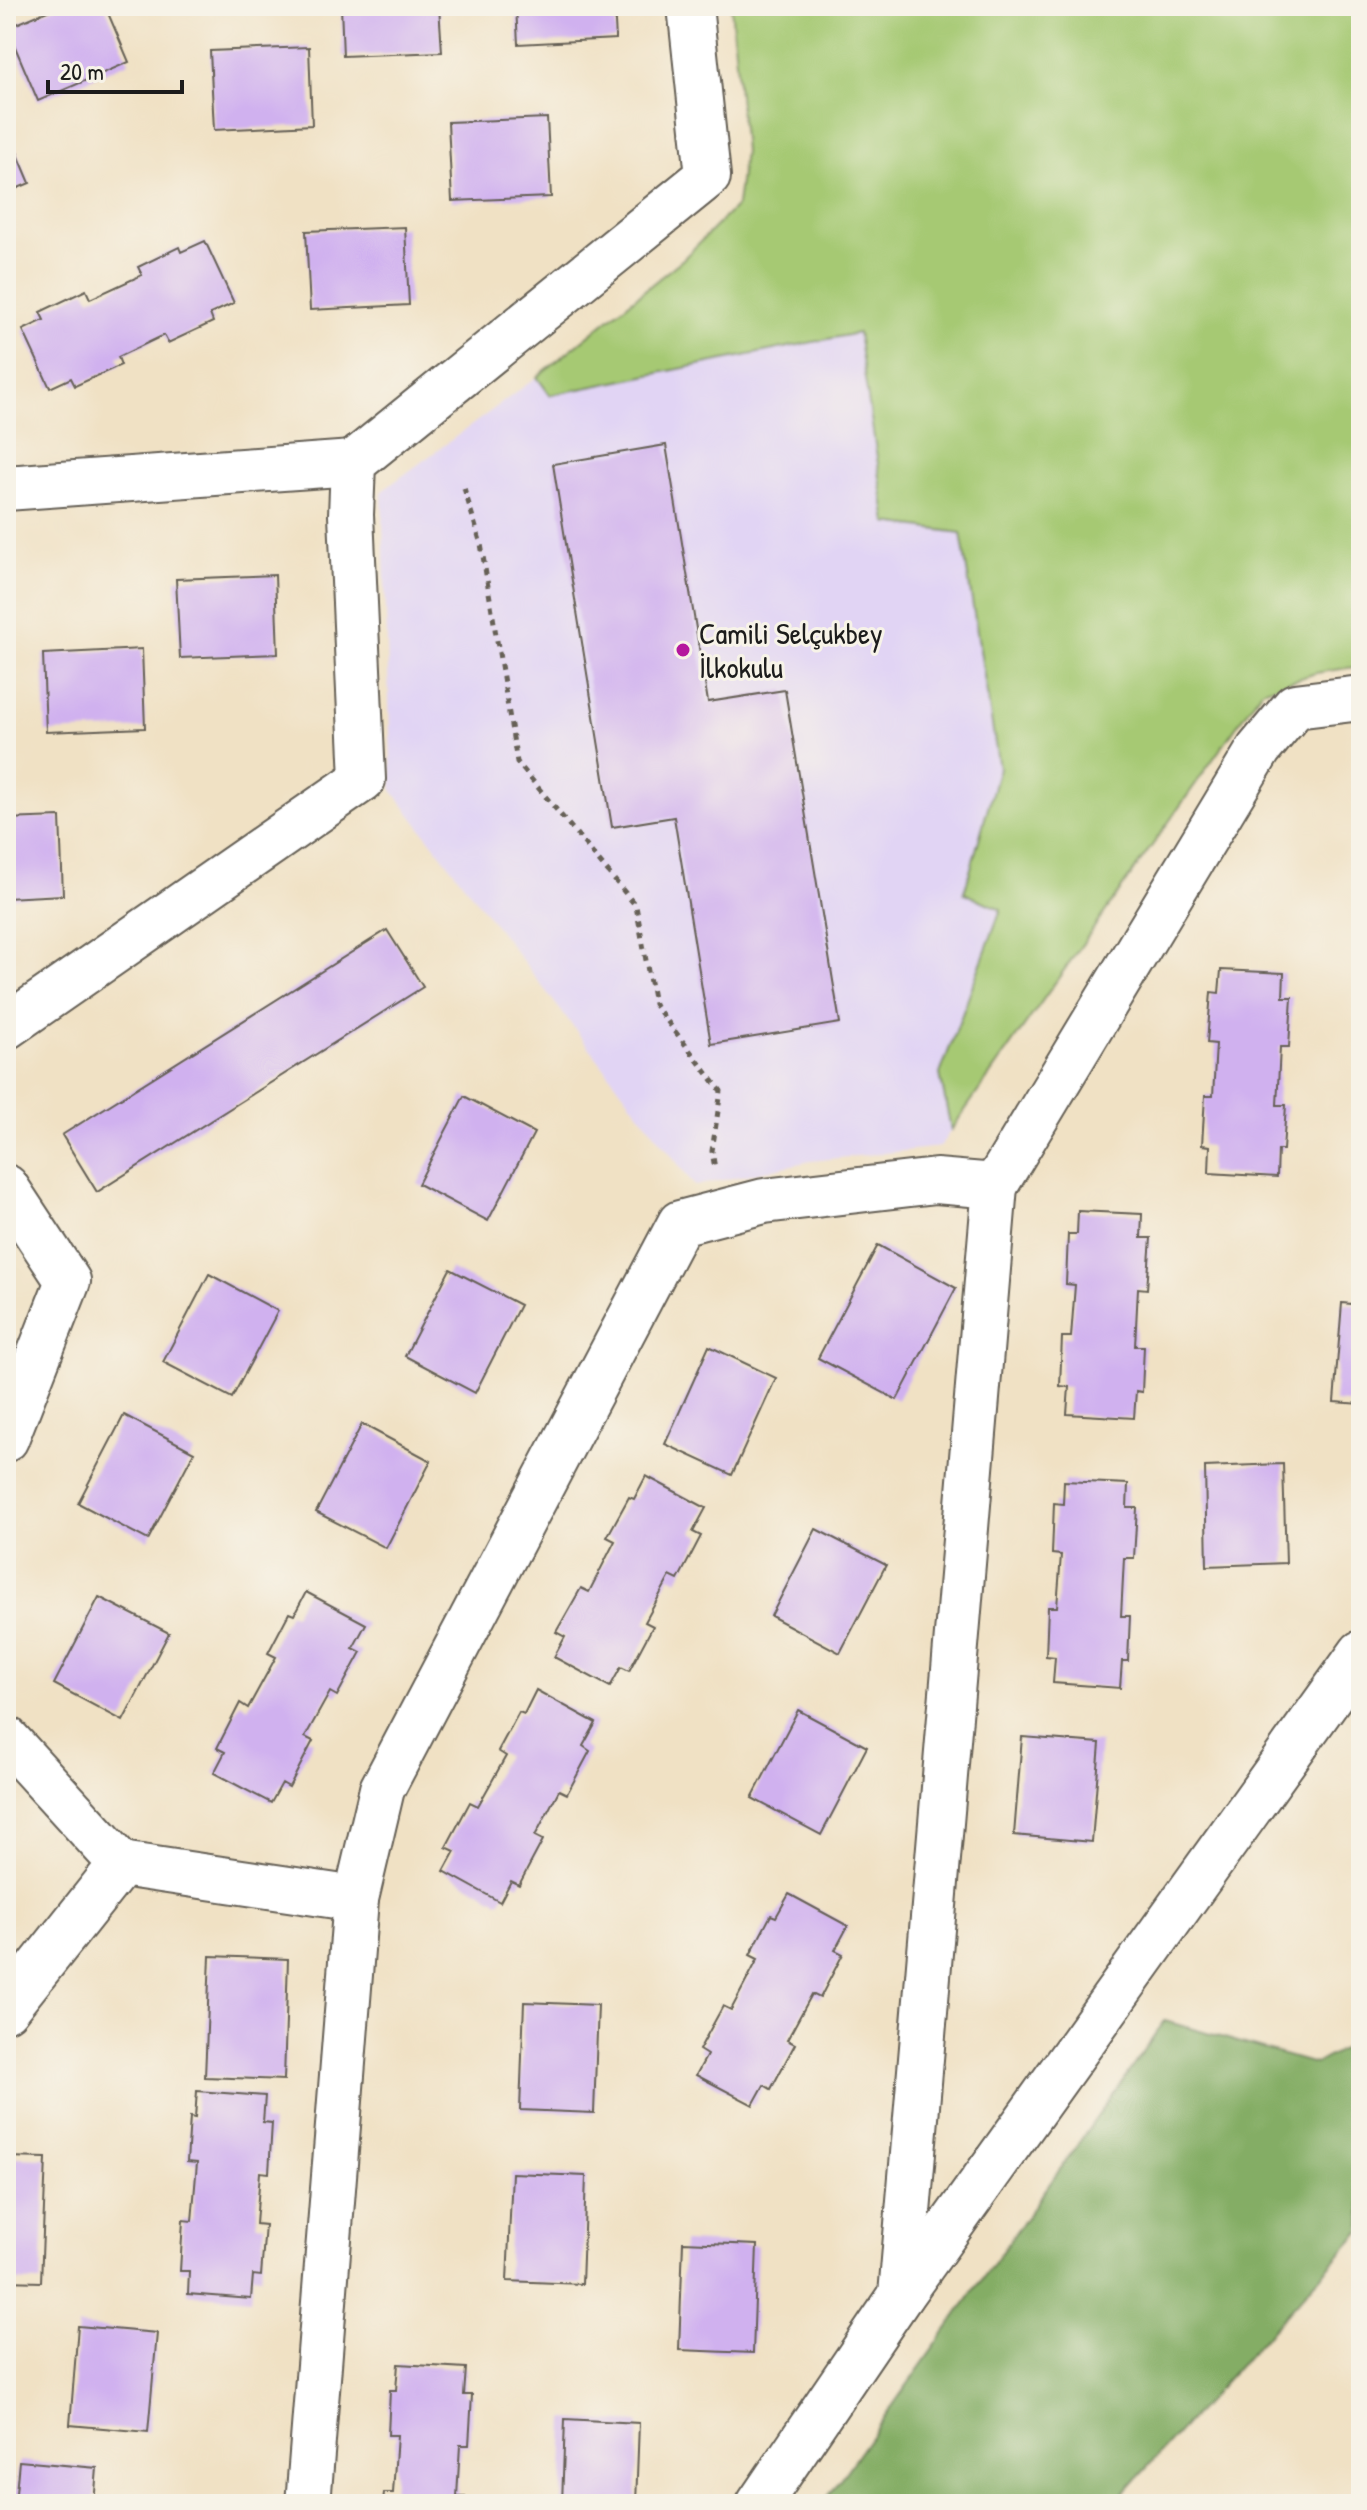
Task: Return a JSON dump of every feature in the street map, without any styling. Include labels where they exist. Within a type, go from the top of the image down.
[{"type":"street","points":[[6,488],[353,463],[708,176],[690,6]]},
{"type":"street","points":[[6,1027],[363,779],[351,515],[353,463]]},
{"type":"street","points":[[901,2295],[995,1186],[1259,749],[1295,706],[1361,698]]},
{"type":"street","points":[[308,2504],[356,1899],[382,1789],[680,1223],[764,1201],[936,1181],[995,1186]]},
{"type":"street","points":[[6,1187],[68,1281],[6,1439]]},
{"type":"street","points":[[759,2504],[901,2295],[1361,1653]]},
{"type":"street","points":[[6,1738],[121,1864],[356,1899]]},
{"type":"street","points":[[6,2009],[121,1864]]},
{"type":"path","points":[[464,488],[481,544],[517,762],[636,906],[654,1004],[721,1091],[712,1151],[721,1213]]},
{"type":"shaded area","name":"Camili Selçukbey İlkokulu","points":[[858,332],[887,523],[961,532],[999,769],[964,893],[1001,909],[940,1074],[951,1130],[940,1147],[811,1161],[695,1186],[392,790],[382,491],[537,377],[550,395]]},
{"type":"green space","points":[[731,6],[1361,6],[1361,666],[1316,673],[1262,690],[951,1130],[940,1074],[1001,909],[964,893],[999,768],[961,533],[887,523],[858,333],[550,395],[537,377],[683,259],[737,205],[744,151]]},
{"type":"green space","points":[[1165,2021],[1315,2064],[1361,2038],[1361,2231],[1114,2504],[823,2504]]},
{"type":"building","points":[[59,6],[105,6],[129,62],[38,101],[7,28]]},
{"type":"building","points":[[341,6],[439,6],[442,52],[343,56]]},
{"type":"building","points":[[516,6],[614,6],[616,39],[518,44]]},
{"type":"building","points":[[309,47],[312,125],[214,130],[210,51]]},
{"type":"building","points":[[547,118],[551,197],[452,201],[448,122]]},
{"type":"building","points":[[6,126],[30,183],[6,193]]},
{"type":"building","points":[[405,227],[409,305],[310,310],[306,231]]},
{"type":"building","points":[[205,241],[234,303],[210,314],[213,322],[168,343],[164,335],[118,357],[121,365],[75,386],[71,378],[50,388],[23,330],[44,320],[40,312],[86,290],[90,299],[142,275],[138,267],[179,247],[181,252]]},
{"type":"building","points":[[666,445],[708,702],[785,690],[840,1023],[711,1044],[674,817],[612,827],[553,464]]},
{"type":"building","points":[[275,575],[278,654],[180,658],[176,579]]},
{"type":"building","points":[[142,649],[145,728],[46,732],[43,654]]},
{"type":"building","points":[[60,817],[63,895],[6,898],[6,819]]},
{"type":"building","points":[[387,930],[423,987],[97,1192],[62,1135]]},
{"type":"building","points":[[1221,970],[1284,973],[1283,997],[1292,997],[1289,1047],[1280,1047],[1277,1105],[1286,1105],[1283,1150],[1278,1150],[1277,1177],[1209,1173],[1210,1146],[1202,1145],[1205,1096],[1213,1096],[1216,1044],[1207,1043],[1211,992],[1219,993]]},
{"type":"building","points":[[464,1096],[534,1133],[488,1221],[418,1184]]},
{"type":"building","points":[[1078,1211],[1142,1214],[1141,1238],[1151,1238],[1147,1289],[1138,1288],[1135,1346],[1144,1346],[1142,1392],[1136,1391],[1134,1418],[1067,1414],[1069,1387],[1060,1386],[1062,1337],[1071,1337],[1075,1285],[1066,1284],[1068,1234],[1077,1234]]},
{"type":"building","points":[[878,1245],[956,1288],[897,1400],[818,1358]]},
{"type":"building","points":[[450,1269],[520,1305],[475,1393],[405,1356]]},
{"type":"building","points":[[209,1274],[278,1311],[232,1398],[163,1362]]},
{"type":"building","points":[[1342,1303],[1361,1305],[1361,1404],[1334,1402]]},
{"type":"building","points":[[709,1346],[776,1378],[732,1475],[665,1444]]},
{"type":"building","points":[[124,1415],[194,1452],[148,1540],[78,1503]]},
{"type":"building","points":[[362,1424],[431,1461],[386,1548],[316,1512]]},
{"type":"building","points":[[1283,1464],[1286,1563],[1207,1566],[1205,1467]]},
{"type":"building","points":[[646,1476],[706,1508],[693,1532],[701,1536],[678,1580],[670,1576],[645,1622],[653,1626],[629,1671],[621,1667],[610,1687],[554,1657],[565,1637],[556,1632],[581,1588],[589,1592],[615,1541],[607,1537],[629,1497],[634,1499]]},
{"type":"building","points":[[1064,1481],[1128,1484],[1127,1508],[1137,1508],[1134,1558],[1124,1558],[1121,1616],[1130,1616],[1128,1661],[1122,1661],[1120,1688],[1053,1683],[1055,1657],[1046,1656],[1048,1607],[1057,1607],[1061,1555],[1052,1554],[1054,1503],[1063,1504]]},
{"type":"building","points":[[816,1529],[886,1565],[840,1653],[771,1616]]},
{"type":"building","points":[[306,1592],[366,1624],[353,1648],[361,1652],[337,1696],[330,1692],[305,1737],[313,1741],[289,1787],[282,1783],[271,1803],[214,1773],[225,1752],[217,1748],[240,1703],[248,1708],[276,1657],[268,1653],[289,1613],[294,1615]]},
{"type":"building","points":[[99,1597],[169,1633],[123,1721],[54,1684]]},
{"type":"building","points":[[536,1690],[596,1723],[583,1746],[590,1751],[567,1794],[559,1790],[535,1836],[543,1840],[519,1885],[511,1881],[500,1902],[444,1871],[455,1851],[446,1847],[470,1802],[478,1806],[506,1756],[498,1751],[519,1712],[524,1714]]},
{"type":"building","points":[[798,1710],[867,1747],[821,1835],[752,1798]]},
{"type":"building","points":[[1022,1737],[1100,1743],[1092,1842],[1014,1835]]},
{"type":"building","points":[[789,1894],[848,1926],[835,1950],[843,1954],[820,1998],[812,1994],[787,2040],[795,2044],[771,2089],[764,2085],[753,2105],[696,2075],[707,2055],[699,2050],[723,2006],[731,2010],[758,1959],[750,1955],[771,1915],[776,1917]]},
{"type":"building","points":[[210,1956],[288,1959],[284,2080],[205,2077]]},
{"type":"building","points":[[524,2002],[598,2005],[594,2113],[520,2110]]},
{"type":"building","points":[[197,2091],[265,2096],[263,2122],[272,2123],[269,2173],[260,2172],[256,2224],[265,2225],[261,2276],[253,2275],[251,2299],[188,2294],[189,2271],[180,2271],[183,2220],[192,2221],[197,2163],[187,2162],[190,2117],[195,2118]]},
{"type":"building","points":[[6,2157],[46,2158],[41,2282],[6,2281]]},
{"type":"building","points":[[512,2173],[586,2176],[582,2284],[507,2281]]},
{"type":"building","points":[[683,2242],[757,2245],[753,2353],[679,2350]]},
{"type":"building","points":[[78,2326],[157,2333],[148,2432],[70,2425]]},
{"type":"building","points":[[398,2364],[466,2368],[464,2395],[472,2395],[469,2445],[460,2445],[457,2497],[465,2497],[465,2504],[383,2504],[384,2493],[393,2493],[397,2435],[388,2435],[390,2390],[396,2390]]},
{"type":"building","points":[[565,2419],[639,2423],[636,2504],[562,2504]]},
{"type":"building","points":[[19,2461],[97,2468],[94,2504],[15,2504]]},
{"type":"place","name":"Camili Selçukbey İlkokulu","points":[[683,650]]}]
